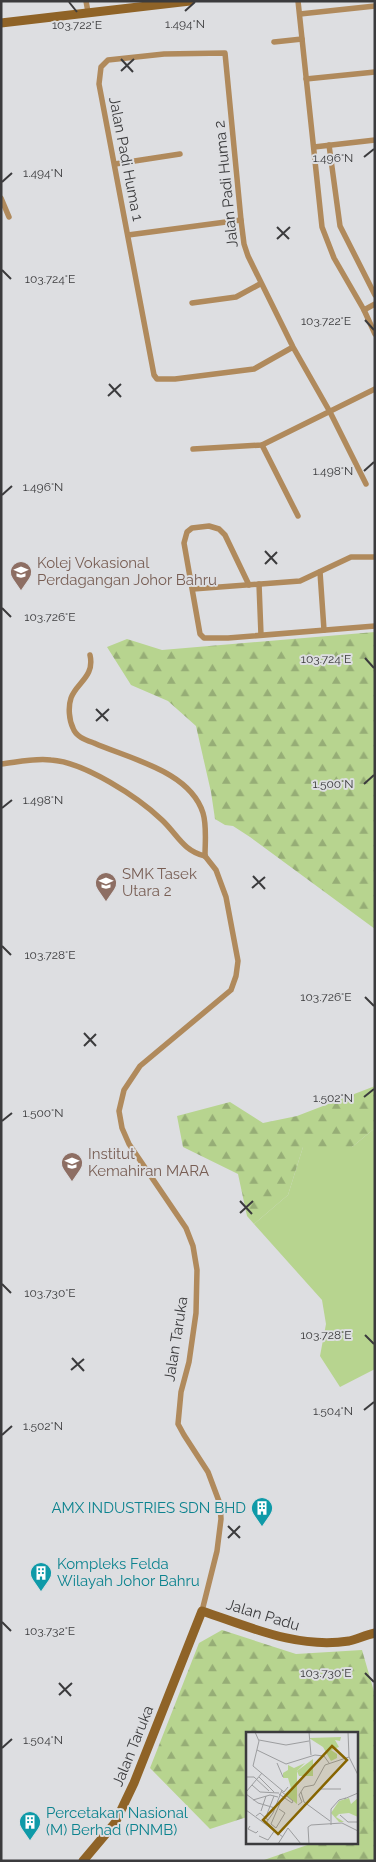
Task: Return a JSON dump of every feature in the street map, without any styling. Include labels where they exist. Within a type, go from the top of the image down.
[{"type":"street","points":[[86,1],[88,12]]},
{"type":"street","points":[[1,23],[190,1]]},
{"type":"street","points":[[298,1],[322,227],[334,258],[364,310],[375,334]]},
{"type":"street","points":[[300,14],[375,6]]},
{"type":"street","points":[[274,42],[302,39]]},
{"type":"street","name":"Jalan Padi Huma 1","points":[[225,53],[164,54],[108,60],[101,68],[99,84],[154,375],[157,379],[176,380],[254,369],[293,347]]},
{"type":"street","name":"Jalan Padi Huma 2","points":[[225,53],[241,220],[246,250],[260,284],[330,412],[366,484]]},
{"type":"street","points":[[306,79],[375,72]]},
{"type":"street","points":[[314,147],[375,140]]},
{"type":"street","points":[[330,145],[340,226],[375,295]]},
{"type":"street","points":[[115,164],[180,154]]},
{"type":"street","points":[[1,198],[9,217]]},
{"type":"street","points":[[128,235],[241,220]]},
{"type":"street","points":[[192,303],[236,297],[260,284]]},
{"type":"street","points":[[364,310],[375,304]]},
{"type":"street","points":[[193,449],[262,445],[375,389]]},
{"type":"street","points":[[262,445],[298,516]]},
{"type":"street","points":[[249,585],[225,535],[219,529],[209,526],[192,528],[187,532],[184,543],[202,638],[228,638],[375,626]]},
{"type":"street","points":[[193,589],[300,581],[351,557],[375,557]]},
{"type":"street","points":[[320,572],[324,630]]},
{"type":"street","points":[[259,584],[261,635]]},
{"type":"street","points":[[1,764],[36,759],[53,760],[91,772],[141,801],[168,826],[190,851],[205,856],[204,814],[196,798],[185,787],[173,777],[151,764],[119,754],[80,737],[73,730],[69,716],[71,698],[85,679],[92,663],[90,655]]},
{"type":"street","name":"Jalan Taruka","points":[[83,1861],[115,1823],[134,1783],[202,1611],[217,1551],[221,1519],[220,1504],[208,1472],[178,1424],[181,1392],[189,1362],[196,1313],[197,1270],[193,1246],[186,1228],[129,1144],[122,1128],[119,1111],[124,1090],[140,1066],[231,990],[236,976],[238,961],[226,898],[216,870],[205,856]]},
{"type":"street","name":"Jalan Padu","points":[[202,1611],[250,1628],[301,1642],[342,1642],[375,1633]]},
{"type":"green space","points":[[375,632],[375,929],[250,837],[233,826],[225,825],[215,819],[196,726],[168,701],[131,685],[107,647],[127,639],[162,650]]},
{"type":"green space","points":[[375,1086],[375,1128],[352,1147],[303,1147],[288,1195],[254,1224],[247,1216],[238,1174],[183,1147],[177,1116],[230,1102],[263,1123],[297,1116]]},
{"type":"green space","points":[[375,1128],[375,1369],[340,1387],[320,1356],[326,1324],[322,1300],[254,1224],[288,1195],[303,1147],[352,1147]]},
{"type":"green space","points":[[222,1630],[296,1654],[362,1650],[375,1695],[375,1861],[264,1860],[310,1844],[358,1844],[358,1732],[246,1732],[246,1817],[210,1829],[150,1768],[199,1643]]},
{"type":"place","name":"Kolej Vokasional Perdagangan Johor Bahru","points":[[21,591]]},
{"type":"place","name":"SMK Tasek Utara 2","points":[[106,902]]},
{"type":"place","name":"Institut Kemahiran MARA","points":[[72,1182]]},
{"type":"place","name":"AMX INDUSTRIES SDN BHD","points":[[262,1527]]},
{"type":"place","name":"Kompleks Felda Wilayah Johor Bahru","points":[[41,1592]]},
{"type":"place","name":"Percetakan Nasional (M) Berhad (PNMB)","points":[[30,1841]]}]
